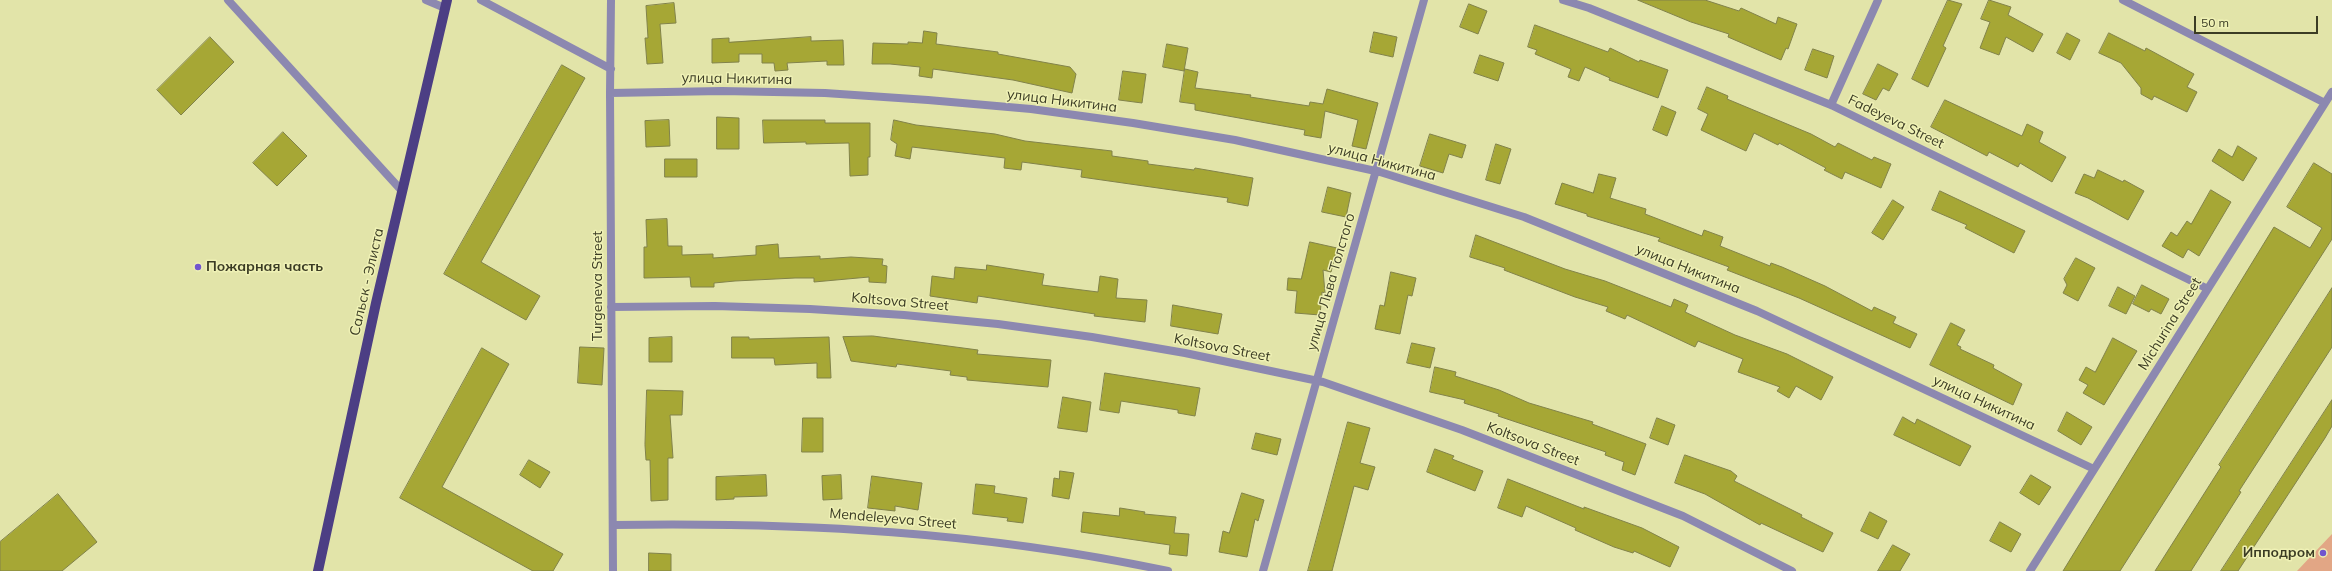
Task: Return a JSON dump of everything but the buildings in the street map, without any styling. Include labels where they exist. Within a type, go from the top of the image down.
[{"type":"main road","name":"Сальск - Элиста","points":[[318,571],[402,191],[446,4]]},
{"type":"street","points":[[228,0],[402,191]]},
{"type":"street","points":[[426,0],[446,4]]},
{"type":"street","points":[[481,0],[612,69]]},
{"type":"street","name":"Turgeneva Street","points":[[611,0],[612,69],[610,93],[613,571]]},
{"type":"street","name":"улица Льва Толстого","points":[[1263,571],[1424,0]]},
{"type":"street","name":"Fadeyeva Street","points":[[1563,0],[1589,8],[1831,106],[2208,289]]},
{"type":"street","points":[[1831,106],[1878,0]]},
{"type":"street","points":[[2123,0],[2325,103]]},
{"type":"street","name":"улица Никитина","points":[[610,93],[722,91],[825,93],[1031,109],[1133,123],[1227,139],[1376,171],[1524,217],[1757,311],[2094,469]]},
{"type":"street","name":"Michurina Street","points":[[2030,571],[2332,92]]},
{"type":"street","name":"Koltsova Street","points":[[611,307],[715,306],[810,309],[904,315],[998,324],[1177,351],[1317,380],[1462,430],[1683,516],[1792,571]]},
{"type":"street","name":"Mendeleyeva Street","points":[[613,525],[762,524],[879,530],[964,538],[1049,549],[1168,571]]},
{"type":"shaded area","name":"Ипподром","points":[[2332,534],[2332,571],[2297,571]]},
{"type":"place","name":"Пожарная часть","points":[[198,267]]},
{"type":"place","name":"Ипподром","points":[[2323,553]]}]
